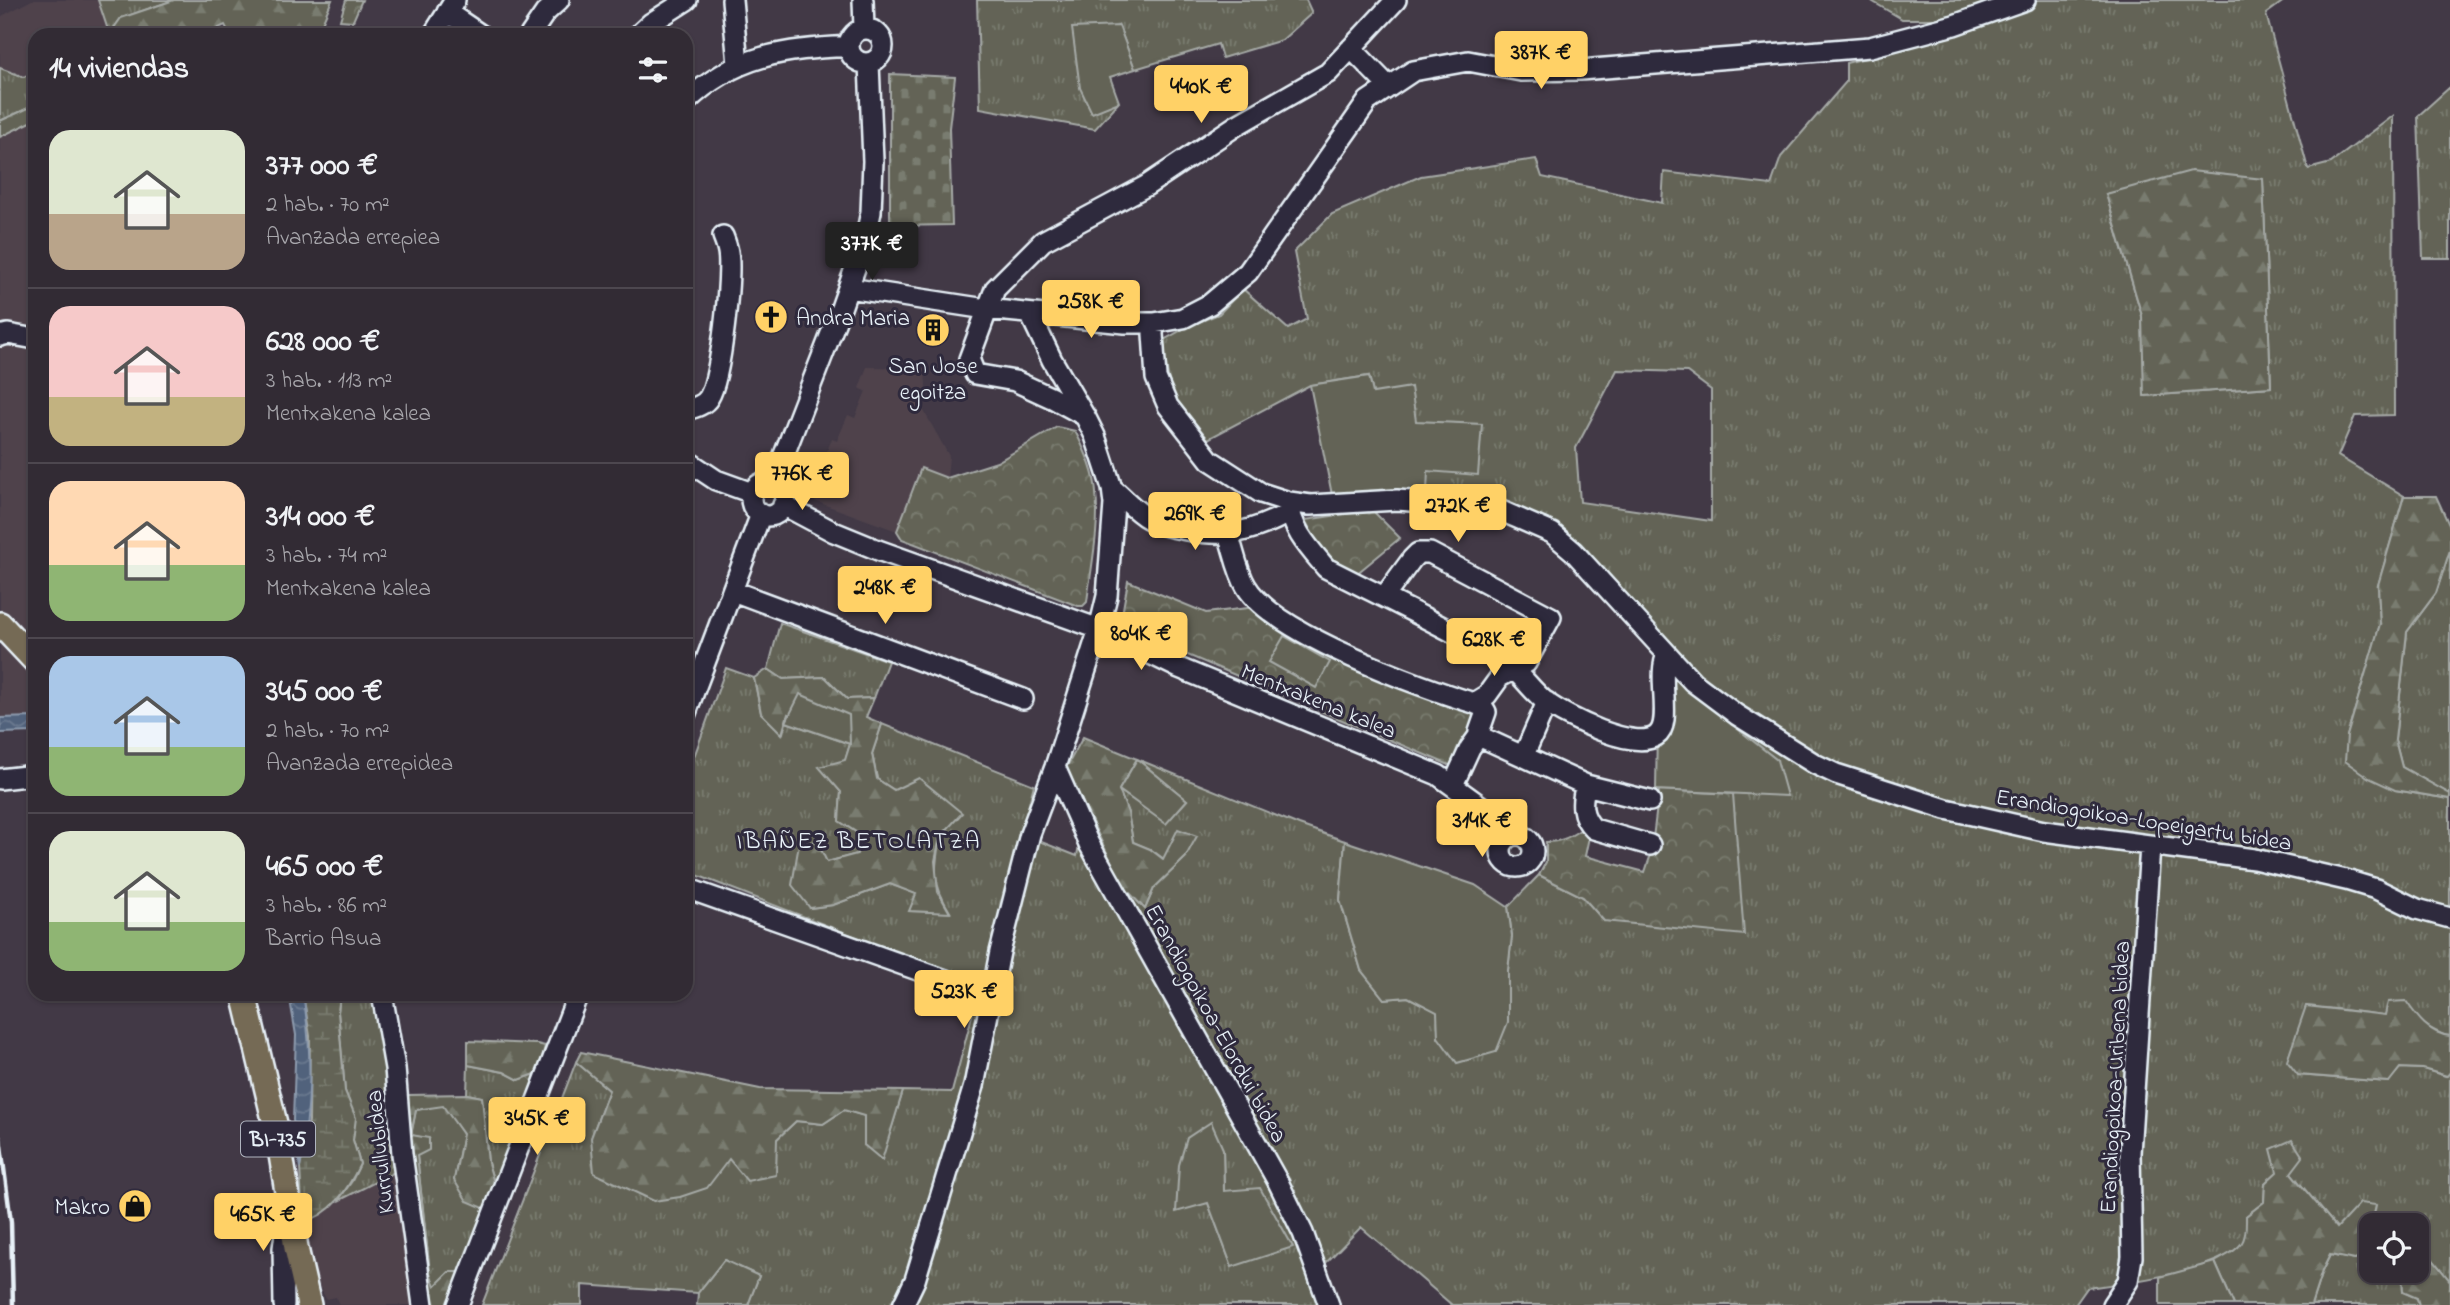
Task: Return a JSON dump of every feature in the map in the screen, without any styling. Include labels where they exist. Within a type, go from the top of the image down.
[{"type":"main road","name":"BI-735","points":[[246,1001],[273,1113],[309,1305]]},
{"type":"street","points":[[535,28],[559,0]]},
{"type":"street","points":[[646,28],[687,0]]},
{"type":"street","points":[[732,0],[738,64]]},
{"type":"street","points":[[863,0],[864,29]]},
{"type":"street","points":[[1085,416],[1015,382],[975,374],[969,359],[995,289],[1043,241],[1146,186],[1237,125],[1328,73],[1396,0]]},
{"type":"street","points":[[849,288],[986,309],[1125,323],[1154,323],[1183,318],[1210,304],[1248,272],[1368,101],[1413,71],[1468,61],[1521,71],[1580,70],[1870,47],[1954,25],[2025,0]]},
{"type":"street","points":[[437,28],[451,6],[474,28]]},
{"type":"street","points":[[864,29],[875,31],[883,45],[881,55],[869,63],[855,59],[849,46],[852,36],[864,29]]},
{"type":"street","points":[[693,96],[738,64],[790,50],[849,46]]},
{"type":"street","points":[[1351,48],[1389,87]]},
{"type":"street","points":[[773,483],[865,240],[871,212],[873,161],[869,63]]},
{"type":"street","points":[[693,407],[709,397],[718,370],[725,321],[729,253],[723,236]]},
{"type":"street","points":[[903,1305],[915,1280],[974,1086],[1000,952],[1030,834],[1055,767],[1107,596],[1114,504],[1112,488],[1096,436],[1052,360],[1030,314]]},
{"type":"street","name":"Erandiogoikoa-Lopeigartu bidea","points":[[1154,323],[1156,378],[1168,406],[1210,460],[1261,494],[1290,507],[1397,500],[1492,507],[1552,533],[1573,551],[1693,682],[1737,715],[1836,775],[1946,809],[2044,831],[2254,859],[2346,880],[2376,889],[2417,909],[2450,918]]},
{"type":"street","points":[[0,336],[8,334],[28,338]]},
{"type":"street","points":[[693,465],[716,480],[752,492]]},
{"type":"street","points":[[773,483],[778,485],[784,494],[783,505],[771,515],[761,514],[753,508],[752,492],[758,485],[773,483]]},
{"type":"street","points":[[1112,488],[1148,519],[1166,526],[1206,534],[1228,534],[1266,525],[1290,507],[1305,542],[1326,568],[1500,657],[1547,702],[1591,726],[1622,737],[1648,740],[1661,732],[1665,720],[1661,677],[1667,655]]},
{"type":"street","name":"Mentxakena kalea","points":[[783,505],[834,533],[1099,629],[1179,668],[1438,775],[1500,820],[1511,836]]},
{"type":"street","points":[[693,694],[761,514]]},
{"type":"street","points":[[1228,534],[1245,585],[1254,597],[1280,618],[1387,673],[1434,692],[1483,707],[1486,712],[1480,734],[1470,748],[1453,785]]},
{"type":"street","points":[[1384,597],[1418,553],[1430,553],[1551,617],[1526,663],[1500,677],[1488,695],[1475,703]]},
{"type":"street","points":[[733,591],[1023,699]]},
{"type":"street","points":[[1524,755],[1547,702]]},
{"type":"street","points":[[1480,734],[1481,737],[1586,785],[1650,801]]},
{"type":"street","name":"Erandiogoikoa-Elordui bidea","points":[[1055,767],[1089,844],[1278,1182],[1303,1233],[1329,1305]]},
{"type":"street","points":[[0,779],[28,776]]},
{"type":"street","points":[[1586,785],[1582,799],[1584,814],[1594,829],[1650,845]]},
{"type":"street","name":"Erandiogoikoa-Uribena bidea","points":[[2112,1305],[2128,1281],[2132,1257],[2130,1153],[2150,846]]},
{"type":"street","points":[[693,890],[991,996]]},
{"type":"street","name":"Kurrullubidea","points":[[383,1001],[395,1068],[402,1154],[423,1305]]},
{"type":"street","points":[[458,1305],[575,1001]]},
{"type":"street","points":[[284,1305],[283,1248],[289,1205]]},
{"type":"shaded area","points":[[32,0],[98,0],[107,28],[28,28],[28,75],[24,77],[0,68],[0,17]]},
{"type":"shaded area","points":[[28,123],[28,717],[0,718],[0,137]]},
{"type":"shaded area","points":[[867,367],[925,368],[926,386],[920,404],[949,456],[947,478],[921,469],[897,531],[812,500],[809,494],[832,439],[837,441],[848,415],[855,418],[866,391],[859,388]]},
{"type":"shaded area","points":[[397,1172],[416,1305],[339,1305],[336,1297],[326,1299],[314,1276],[303,1222],[315,1220],[338,1201]]},
{"type":"green space","points":[[98,0],[174,0],[121,18],[114,28],[107,28]]},
{"type":"green space","points":[[174,0],[332,0],[320,28],[226,28],[225,25],[219,28],[114,28],[121,18]]},
{"type":"green space","points":[[346,0],[362,0],[353,21],[340,20]]},
{"type":"green space","points":[[977,0],[1306,0],[1312,13],[1282,40],[1222,58],[1218,44],[1135,69],[1119,26],[1091,112],[1119,102],[1095,129],[980,108]]},
{"type":"green space","points":[[1870,0],[2285,0],[2266,14],[2308,169],[2331,163],[2393,116],[2394,415],[2355,416],[2338,456],[2404,496],[2378,585],[2380,624],[2347,736],[2395,790],[2450,799],[2450,1036],[2415,1021],[2306,1006],[2298,1075],[2388,1082],[2400,1068],[2423,1069],[2446,1076],[2450,1072],[2450,1281],[2429,1255],[2429,1213],[2374,1213],[2375,1205],[2349,1216],[2337,1228],[2291,1173],[2277,1172],[2265,1183],[2264,1202],[2246,1216],[2246,1237],[2237,1249],[2199,1267],[2149,1279],[2087,1288],[2075,1305],[1452,1305],[1361,1227],[1311,1278],[1319,1305],[748,1305],[759,1276],[724,1260],[698,1293],[582,1285],[582,1305],[482,1305],[576,1062],[609,1090],[591,1138],[626,1187],[654,1201],[729,1159],[775,1175],[776,1140],[796,1121],[823,1124],[844,1110],[865,1116],[864,1145],[890,1133],[903,1091],[952,1092],[974,1008],[983,986],[693,874],[693,760],[726,668],[754,678],[761,713],[783,733],[786,722],[850,744],[845,761],[820,767],[841,792],[839,821],[862,836],[857,854],[827,862],[810,908],[833,905],[890,884],[917,894],[910,911],[950,912],[937,884],[936,859],[940,837],[894,790],[877,779],[872,754],[882,724],[1034,785],[1021,834],[1077,856],[1085,811],[1123,886],[1145,909],[1154,888],[1185,858],[1164,859],[1133,842],[1128,813],[1119,790],[1166,823],[1187,800],[1137,759],[1345,841],[1340,900],[1361,970],[1384,999],[1408,997],[1438,1012],[1438,1037],[1508,970],[1512,936],[1508,907],[1539,875],[1583,897],[1604,921],[1732,795],[1777,760],[1658,666],[1658,635],[1592,562],[1550,522],[1490,496],[1427,491],[1427,471],[1416,421],[1373,393],[1369,376],[1310,385],[1208,439],[1171,393],[1162,341],[1219,314],[1243,289],[1288,329],[1307,319],[1294,252],[1332,214],[1421,176],[1536,159],[1542,177],[1662,203],[1664,172],[1771,185],[1781,157],[1846,82],[1846,63],[1946,37],[1938,19],[1902,19]],"holes":[[[2263,179],[2271,387],[2145,396],[2142,316],[2106,194]],[[1617,370],[1687,372],[1711,390],[1711,521],[1580,502],[1576,448]],[[1223,1149],[1224,1192],[1232,1267],[1208,1203]]]},
{"type":"green space","points":[[1119,26],[1135,69],[1110,77],[1119,102],[1092,113],[1080,88],[1072,28]]},
{"type":"green space","points":[[0,68],[24,77],[28,75],[28,108],[0,121]]},
{"type":"green space","points":[[890,74],[955,77],[949,128],[952,225],[890,226]]},
{"type":"green space","points":[[2450,87],[2450,258],[2423,258],[2418,116]]},
{"type":"green space","points":[[28,108],[28,123],[0,137],[0,121]]},
{"type":"green space","points":[[2191,171],[2263,179],[2271,387],[2144,396],[2142,316],[2106,194]]},
{"type":"green space","points":[[1369,376],[1373,393],[1411,387],[1416,421],[1482,424],[1478,475],[1428,471],[1427,491],[1332,495],[1310,385]]},
{"type":"green space","points":[[1057,427],[1075,431],[1094,477],[1096,534],[1087,602],[1083,606],[902,539],[897,531],[921,468],[947,478],[997,462]]},
{"type":"green space","points":[[2404,496],[2436,496],[2450,527],[2450,550],[2436,593],[2407,632],[2395,740],[2402,767],[2450,794],[2450,799],[2395,790],[2369,778],[2345,761],[2347,736],[2380,624],[2378,585]]},
{"type":"green space","points":[[1372,510],[1400,538],[1355,575],[1322,552],[1305,520]]},
{"type":"green space","points":[[2450,550],[2450,794],[2402,767],[2395,740],[2407,632],[2436,593]]},
{"type":"green space","points":[[1128,581],[1206,613],[1256,607],[1469,710],[1475,719],[1454,767],[1128,630],[1121,620]]},
{"type":"green space","points":[[780,623],[888,661],[874,698],[847,699],[825,677],[783,679],[768,669]]},
{"type":"green space","points":[[1284,636],[1330,662],[1316,688],[1269,662]]},
{"type":"green space","points":[[1658,666],[1777,760],[1787,796],[1656,790]]},
{"type":"green space","points":[[768,669],[783,679],[825,677],[847,699],[874,698],[866,717],[882,724],[872,754],[877,779],[894,790],[919,778],[962,813],[940,837],[935,861],[938,892],[950,913],[909,911],[916,894],[890,884],[833,905],[810,908],[792,885],[799,844],[817,841],[827,862],[857,854],[862,836],[839,821],[841,792],[819,767],[845,760],[850,744],[788,714],[782,734],[761,713],[754,678]]},
{"type":"green space","points":[[800,694],[849,715],[850,744],[786,722]]},
{"type":"green space","points":[[1083,737],[1137,759],[1119,790],[1128,813],[1133,842],[1150,849],[1163,859],[1178,829],[1197,836],[1185,858],[1154,888],[1145,909],[1123,886],[1066,768]]},
{"type":"green space","points":[[1137,759],[1187,800],[1166,824],[1119,790]]},
{"type":"green space","points":[[1659,790],[1733,794],[1744,935],[1604,921],[1583,897],[1539,875],[1546,862],[1546,842],[1564,839],[1580,830],[1589,837],[1585,856],[1645,872],[1651,854]]},
{"type":"green space","points":[[1345,841],[1475,885],[1508,907],[1512,936],[1508,970],[1508,1022],[1496,1052],[1457,1063],[1438,1037],[1437,1012],[1408,997],[1384,999],[1361,970],[1340,900]]},
{"type":"green space","points":[[304,1001],[339,1001],[345,1091],[356,1118],[353,1140],[360,1164],[338,1200],[322,1214],[303,1222],[300,1168],[309,1121],[310,1036]]},
{"type":"green space","points":[[339,1001],[377,1001],[390,1068],[388,1115],[397,1171],[338,1201],[360,1164],[353,1140],[355,1118],[345,1091]]},
{"type":"green space","points":[[2406,1001],[2419,1019],[2430,1028],[2450,1036],[2450,1072],[2447,1076],[2423,1069],[2400,1068],[2389,1082],[2298,1075],[2287,1061],[2306,1006],[2385,1015],[2388,1002]]},
{"type":"green space","points":[[468,1041],[545,1046],[538,1073],[519,1080],[504,1072],[468,1065]]},
{"type":"green space","points":[[581,1052],[760,1089],[903,1091],[882,1160],[864,1145],[864,1116],[844,1110],[823,1124],[796,1121],[777,1139],[776,1175],[747,1181],[729,1159],[707,1188],[680,1197],[654,1201],[594,1173],[591,1138],[609,1090],[576,1062]]},
{"type":"green space","points":[[468,1065],[504,1072],[519,1080],[538,1073],[495,1186],[488,1163],[482,1097],[467,1094]]},
{"type":"green space","points":[[467,1094],[482,1097],[488,1163],[495,1186],[486,1209],[467,1201],[454,1180],[463,1134],[443,1106],[416,1110],[411,1135],[429,1138],[429,1150],[417,1156],[430,1273],[435,1286],[449,1272],[460,1272],[449,1305],[427,1305],[403,1109],[408,1095]]},
{"type":"green space","points":[[443,1105],[463,1134],[454,1180],[486,1209],[460,1272],[449,1272],[435,1287],[430,1273],[417,1156],[429,1139],[411,1135],[416,1110]]},
{"type":"green space","points":[[1211,1122],[1223,1149],[1224,1191],[1260,1188],[1293,1247],[1232,1267],[1208,1203],[1176,1212],[1179,1165],[1187,1138]]},
{"type":"green space","points":[[2292,1140],[2303,1157],[2291,1173],[2337,1228],[2360,1203],[2376,1205],[2374,1213],[2359,1213],[2359,1258],[2355,1260],[2330,1255],[2311,1305],[2234,1305],[2215,1262],[2241,1245],[2246,1216],[2264,1202],[2265,1183],[2277,1172],[2271,1149]]},
{"type":"green space","points":[[2330,1255],[2355,1260],[2359,1258],[2359,1283],[2403,1283],[2403,1292],[2417,1298],[2419,1305],[2311,1305]]},
{"type":"green space","points":[[2429,1255],[2450,1281],[2450,1305],[2419,1305],[2417,1298],[2403,1292],[2403,1283],[2429,1283]]},
{"type":"green space","points":[[724,1260],[759,1276],[748,1305],[697,1305],[698,1293]]},
{"type":"green space","points":[[2215,1262],[2234,1305],[2160,1305],[2160,1277]]},
{"type":"water","points":[[28,717],[28,732],[0,733],[0,718]]},
{"type":"water","points":[[290,1001],[304,1001],[309,1060],[307,1124],[300,1168],[293,1120],[296,1035]]},
{"type":"railway","points":[[0,1138],[11,1222],[13,1305]]},
{"type":"place","name":"Andra Maria","points":[[771,317]]},
{"type":"place","name":"San Jose egoitza","points":[[933,330]]},
{"type":"place","name":"Makro","points":[[135,1206]]},
{"type":"district","name":"IBAÑEZ BETOLATZA","points":[[859,840]]}]
